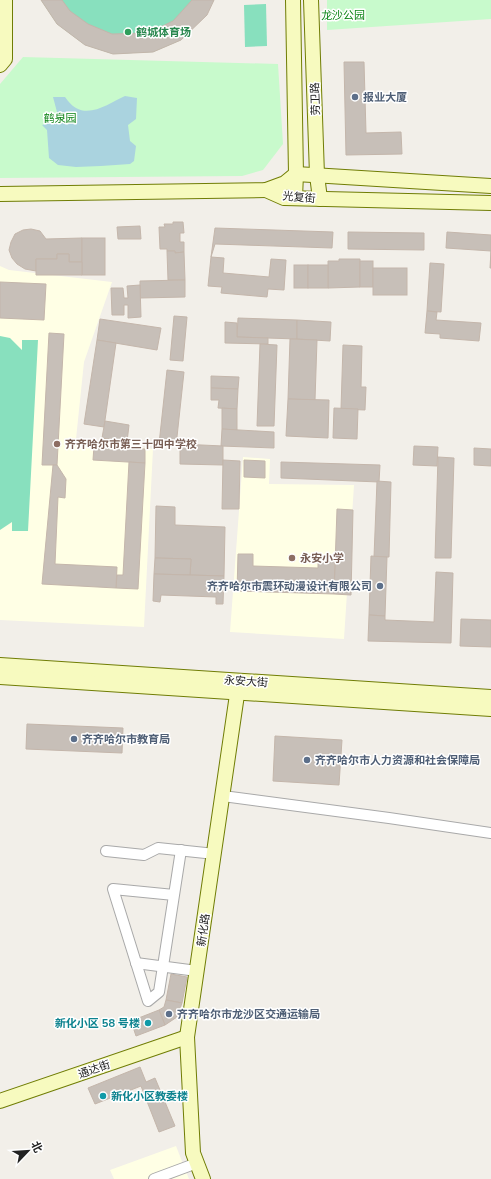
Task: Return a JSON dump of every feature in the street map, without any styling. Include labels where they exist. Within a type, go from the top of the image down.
[{"type":"main road","points":[[0,65],[5,59],[5,0]]},
{"type":"main road","name":"劳卫路","points":[[293,0],[296,174],[295,198]]},
{"type":"main road","name":"劳卫路","points":[[311,0],[317,175],[320,199]]},
{"type":"main road","name":"光复街","points":[[266,190],[285,183],[296,174],[491,186]]},
{"type":"main road","points":[[0,194],[266,190]]},
{"type":"main road","name":"光复街","points":[[266,190],[284,198],[491,203]]},
{"type":"main road","name":"永安大街","points":[[0,665],[491,709]]},
{"type":"main road","name":"永安大街","points":[[0,677],[491,697]]},
{"type":"main road","name":"新化路","points":[[203,1179],[193,1153],[188,1037],[238,687]]},
{"type":"main road","name":"通达街","points":[[0,1101],[188,1037]]},
{"type":"street","points":[[223,796],[491,833]]},
{"type":"street","points":[[106,851],[144,855],[158,848],[215,854]]},
{"type":"street","points":[[174,895],[113,889],[148,1001],[159,992],[182,850]]},
{"type":"street","points":[[136,963],[197,971]]},
{"type":"street","points":[[154,1179],[197,1163]]},
{"type":"shaded area","name":"齐齐哈尔市第三十四中学校","points":[[0,266],[9,270],[112,282],[84,362],[76,439],[153,449],[144,627],[0,620]]},
{"type":"shaded area","name":"永安小学","points":[[243,457],[270,459],[269,484],[354,485],[344,639],[230,632]]},
{"type":"shaded area","points":[[176,1146],[189,1179],[114,1179],[110,1170]]},
{"type":"green space","name":"鹤城体育场","points":[[41,0],[214,0],[181,40],[153,52],[113,54],[85,45],[57,24]]},
{"type":"green space","name":"龙沙公园","points":[[327,0],[491,0],[491,19],[327,30]]},
{"type":"green space","points":[[266,4],[267,46],[245,47],[244,5]]},
{"type":"green space","name":"鹤泉园","points":[[23,57],[278,64],[283,144],[263,170],[242,176],[0,178],[0,84]]},
{"type":"green space","points":[[0,336],[10,338],[22,350],[22,340],[38,340],[28,531],[12,531],[12,522],[0,530]]},
{"type":"water","points":[[125,96],[137,98],[136,119],[128,125],[130,141],[136,146],[134,161],[130,164],[76,167],[58,165],[49,158],[47,130],[42,125],[49,123],[57,112],[53,97],[65,97],[76,108],[88,111],[101,108]]},
{"type":"building","points":[[41,0],[62,0],[70,11],[88,24],[112,34],[148,33],[173,21],[192,0],[214,0],[207,15],[181,40],[153,52],[113,54],[85,45],[57,24]]},
{"type":"building","name":"报业大厦","points":[[344,62],[364,62],[366,133],[401,132],[402,154],[346,155]]},
{"type":"building","points":[[173,222],[183,222],[184,233],[180,233],[180,242],[184,242],[184,252],[175,253],[175,251],[160,249],[159,227],[165,227],[164,224],[173,224]]},
{"type":"building","points":[[140,226],[141,239],[118,239],[117,227]]},
{"type":"building","points":[[215,228],[333,232],[332,248],[215,244],[211,257]]},
{"type":"building","points":[[31,229],[40,231],[46,239],[82,238],[82,262],[69,262],[69,254],[57,254],[57,259],[36,259],[36,271],[25,269],[17,264],[12,258],[9,250],[11,242],[15,234],[23,230]]},
{"type":"building","points":[[348,232],[424,233],[424,250],[348,249]]},
{"type":"building","points":[[447,232],[491,235],[491,251],[446,248]]},
{"type":"building","points":[[82,238],[105,238],[105,275],[82,275]]},
{"type":"building","points":[[167,251],[175,251],[175,253],[184,252],[185,280],[168,280]]},
{"type":"building","points":[[57,254],[69,254],[69,262],[82,262],[82,275],[36,275],[36,259],[57,259]]},
{"type":"building","points":[[211,257],[224,258],[223,273],[269,277],[271,259],[286,260],[284,290],[268,289],[267,297],[221,293],[222,287],[208,286]]},
{"type":"building","points":[[339,259],[360,259],[360,287],[328,288],[328,261],[339,261]]},
{"type":"building","points":[[360,261],[373,261],[373,287],[360,287]]},
{"type":"building","points":[[430,263],[444,264],[441,312],[427,311]]},
{"type":"building","points":[[294,265],[308,265],[308,288],[294,288]]},
{"type":"building","points":[[308,265],[328,265],[328,288],[308,288]]},
{"type":"building","points":[[373,268],[407,268],[407,295],[373,295]]},
{"type":"building","points":[[185,280],[185,297],[140,298],[140,281]]},
{"type":"building","points":[[0,282],[46,284],[44,320],[0,318]]},
{"type":"building","points":[[140,285],[141,317],[128,318],[128,305],[124,305],[124,315],[112,315],[111,288],[123,288],[124,298],[128,298],[127,286]]},
{"type":"building","points":[[427,311],[437,312],[436,320],[481,323],[479,341],[440,338],[440,334],[425,333]]},
{"type":"building","points":[[174,316],[187,317],[183,361],[170,360]]},
{"type":"building","points":[[238,318],[297,320],[297,339],[237,337]]},
{"type":"building","points":[[100,319],[161,328],[157,350],[97,340]]},
{"type":"building","points":[[297,320],[331,322],[330,341],[297,339]]},
{"type":"building","points":[[225,322],[237,323],[237,337],[268,338],[268,344],[225,343]]},
{"type":"building","points":[[49,333],[64,334],[57,465],[42,465]]},
{"type":"building","points":[[290,339],[317,340],[315,400],[288,399]]},
{"type":"building","points":[[97,340],[116,343],[104,427],[84,424]]},
{"type":"building","points":[[260,344],[277,345],[274,426],[257,426]]},
{"type":"building","points":[[343,345],[362,346],[361,387],[366,387],[365,410],[341,409]]},
{"type":"building","points":[[167,370],[184,372],[176,446],[159,444]]},
{"type":"building","points":[[211,376],[239,377],[238,389],[211,388]]},
{"type":"building","points":[[211,388],[238,389],[237,409],[218,408],[219,400],[211,400]]},
{"type":"building","points":[[288,399],[329,400],[328,438],[286,436]]},
{"type":"building","points":[[222,408],[237,409],[237,430],[222,429]]},
{"type":"building","points":[[334,408],[358,409],[357,439],[333,438]]},
{"type":"building","points":[[105,421],[129,425],[127,442],[102,438]]},
{"type":"building","points":[[222,429],[274,432],[274,448],[221,446]]},
{"type":"building","points":[[180,444],[223,446],[223,465],[180,464]]},
{"type":"building","points":[[94,446],[145,449],[145,463],[93,460]]},
{"type":"building","points":[[414,446],[438,447],[437,466],[413,465]]},
{"type":"building","points":[[474,448],[491,449],[491,466],[474,465]]},
{"type":"building","points":[[438,457],[454,458],[451,558],[435,558]]},
{"type":"building","points":[[223,460],[240,461],[239,509],[222,509]]},
{"type":"building","points":[[244,460],[265,461],[265,478],[244,477]]},
{"type":"building","points":[[129,462],[145,463],[138,589],[116,588],[117,575],[123,575]]},
{"type":"building","points":[[281,462],[380,465],[379,482],[281,478]]},
{"type":"building","points":[[53,465],[57,465],[66,479],[65,498],[58,497],[55,564],[117,567],[116,588],[42,584]]},
{"type":"building","points":[[377,481],[391,482],[389,557],[374,557]]},
{"type":"building","points":[[156,506],[175,507],[175,525],[225,527],[224,576],[190,575],[191,559],[155,558]]},
{"type":"building","points":[[337,509],[353,510],[351,595],[334,594]]},
{"type":"building","points":[[238,554],[253,554],[253,566],[318,568],[318,556],[335,557],[334,594],[237,591]]},
{"type":"building","points":[[371,556],[387,557],[385,616],[369,615]]},
{"type":"building","points":[[155,558],[191,559],[190,575],[154,574]]},
{"type":"building","points":[[436,572],[453,573],[451,643],[368,641],[369,615],[385,616],[385,620],[434,622]]},
{"type":"building","points":[[154,574],[224,576],[223,604],[216,604],[216,597],[161,595],[160,602],[153,601]]},
{"type":"building","points":[[461,619],[491,620],[491,647],[460,646]]},
{"type":"building","name":"齐齐哈尔市教育局","points":[[27,724],[123,728],[122,753],[26,749]]},
{"type":"building","name":"齐齐哈尔市人力资源和社会保障局","points":[[275,736],[342,740],[339,785],[273,781]]},
{"type":"building","name":"新化小区 58 号楼","points":[[171,974],[187,977],[182,1003],[166,1000]]},
{"type":"building","name":"齐齐哈尔市龙沙区交通运输局","points":[[166,1000],[182,1003],[177,1017],[165,1025],[159,1010],[164,1007]]},
{"type":"building","name":"新化小区 58 号楼","points":[[159,1010],[165,1025],[136,1036],[131,1021]]},
{"type":"building","name":"新化小区教委楼","points":[[140,1067],[146,1082],[155,1078],[175,1126],[159,1132],[141,1086],[95,1104],[88,1088]]},
{"type":"place","name":"鹤城体育场","points":[[128,32]]},
{"type":"place","name":"报业大厦","points":[[355,97]]},
{"type":"place","name":"齐齐哈尔市第三十四中学校","points":[[57,444]]},
{"type":"place","name":"永安小学","points":[[292,558]]},
{"type":"place","name":"齐齐哈尔市震环动漫设计有限公司","points":[[380,586]]},
{"type":"place","name":"齐齐哈尔市教育局","points":[[74,739]]},
{"type":"place","name":"齐齐哈尔市人力资源和社会保障局","points":[[307,760]]},
{"type":"place","name":"齐齐哈尔市龙沙区交通运输局","points":[[169,1014]]},
{"type":"place","name":"新化小区 58 号楼","points":[[148,1023]]},
{"type":"place","name":"新化小区教委楼","points":[[103,1096]]}]
